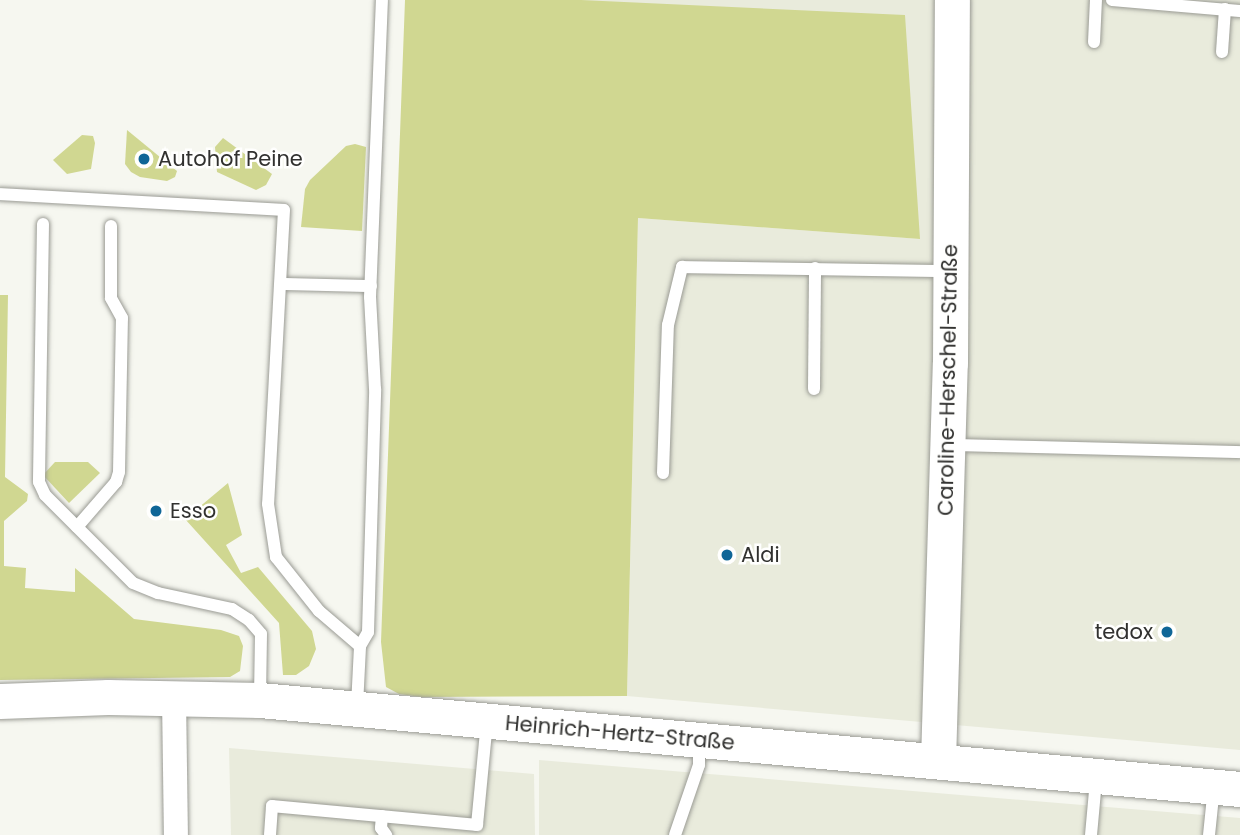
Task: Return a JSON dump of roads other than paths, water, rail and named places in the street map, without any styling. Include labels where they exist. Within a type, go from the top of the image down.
[{"type":"street","name":"Caroline-Herschel-Straße","points":[[937,761],[951,271],[952,0]]},
{"type":"street","name":"Heinrich-Hertz-Straße","points":[[0,701],[174,697],[260,700],[1227,788]]},
{"type":"street","points":[[174,697],[176,835]]},
{"type":"lane","points":[[357,709],[360,646],[368,632],[375,389],[371,286],[382,0]]},
{"type":"lane","points":[[1094,42],[1096,0]]},
{"type":"lane","points":[[1112,0],[1240,10]]},
{"type":"lane","points":[[1222,52],[1225,9]]},
{"type":"lane","points":[[0,194],[284,210],[268,504],[276,557],[319,611],[360,646]]},
{"type":"lane","points":[[43,224],[39,482],[45,495],[133,583],[158,593],[232,609],[250,620],[261,634],[260,700]]},
{"type":"lane","points":[[77,527],[116,482],[119,472],[122,318],[111,298],[111,226]]},
{"type":"lane","points":[[663,473],[668,325],[682,267],[951,271]]},
{"type":"lane","points":[[814,389],[815,268]]},
{"type":"lane","points":[[281,284],[371,286]]},
{"type":"lane","points":[[947,445],[1240,452]]},
{"type":"lane","points":[[270,835],[272,806],[478,825],[487,722]]},
{"type":"lane","points":[[675,835],[699,765],[699,739]]},
{"type":"lane","points":[[1091,835],[1096,776]]},
{"type":"lane","points":[[1209,835],[1227,788]]},
{"type":"lane","points":[[382,816],[381,828],[386,835]]},
{"type":"place","name":"Autohof Peine","points":[[144,159]]},
{"type":"place","name":"Esso","points":[[156,511]]},
{"type":"place","name":"Aldi","points":[[727,555]]},
{"type":"place","name":"tedox","points":[[1167,632]]}]
